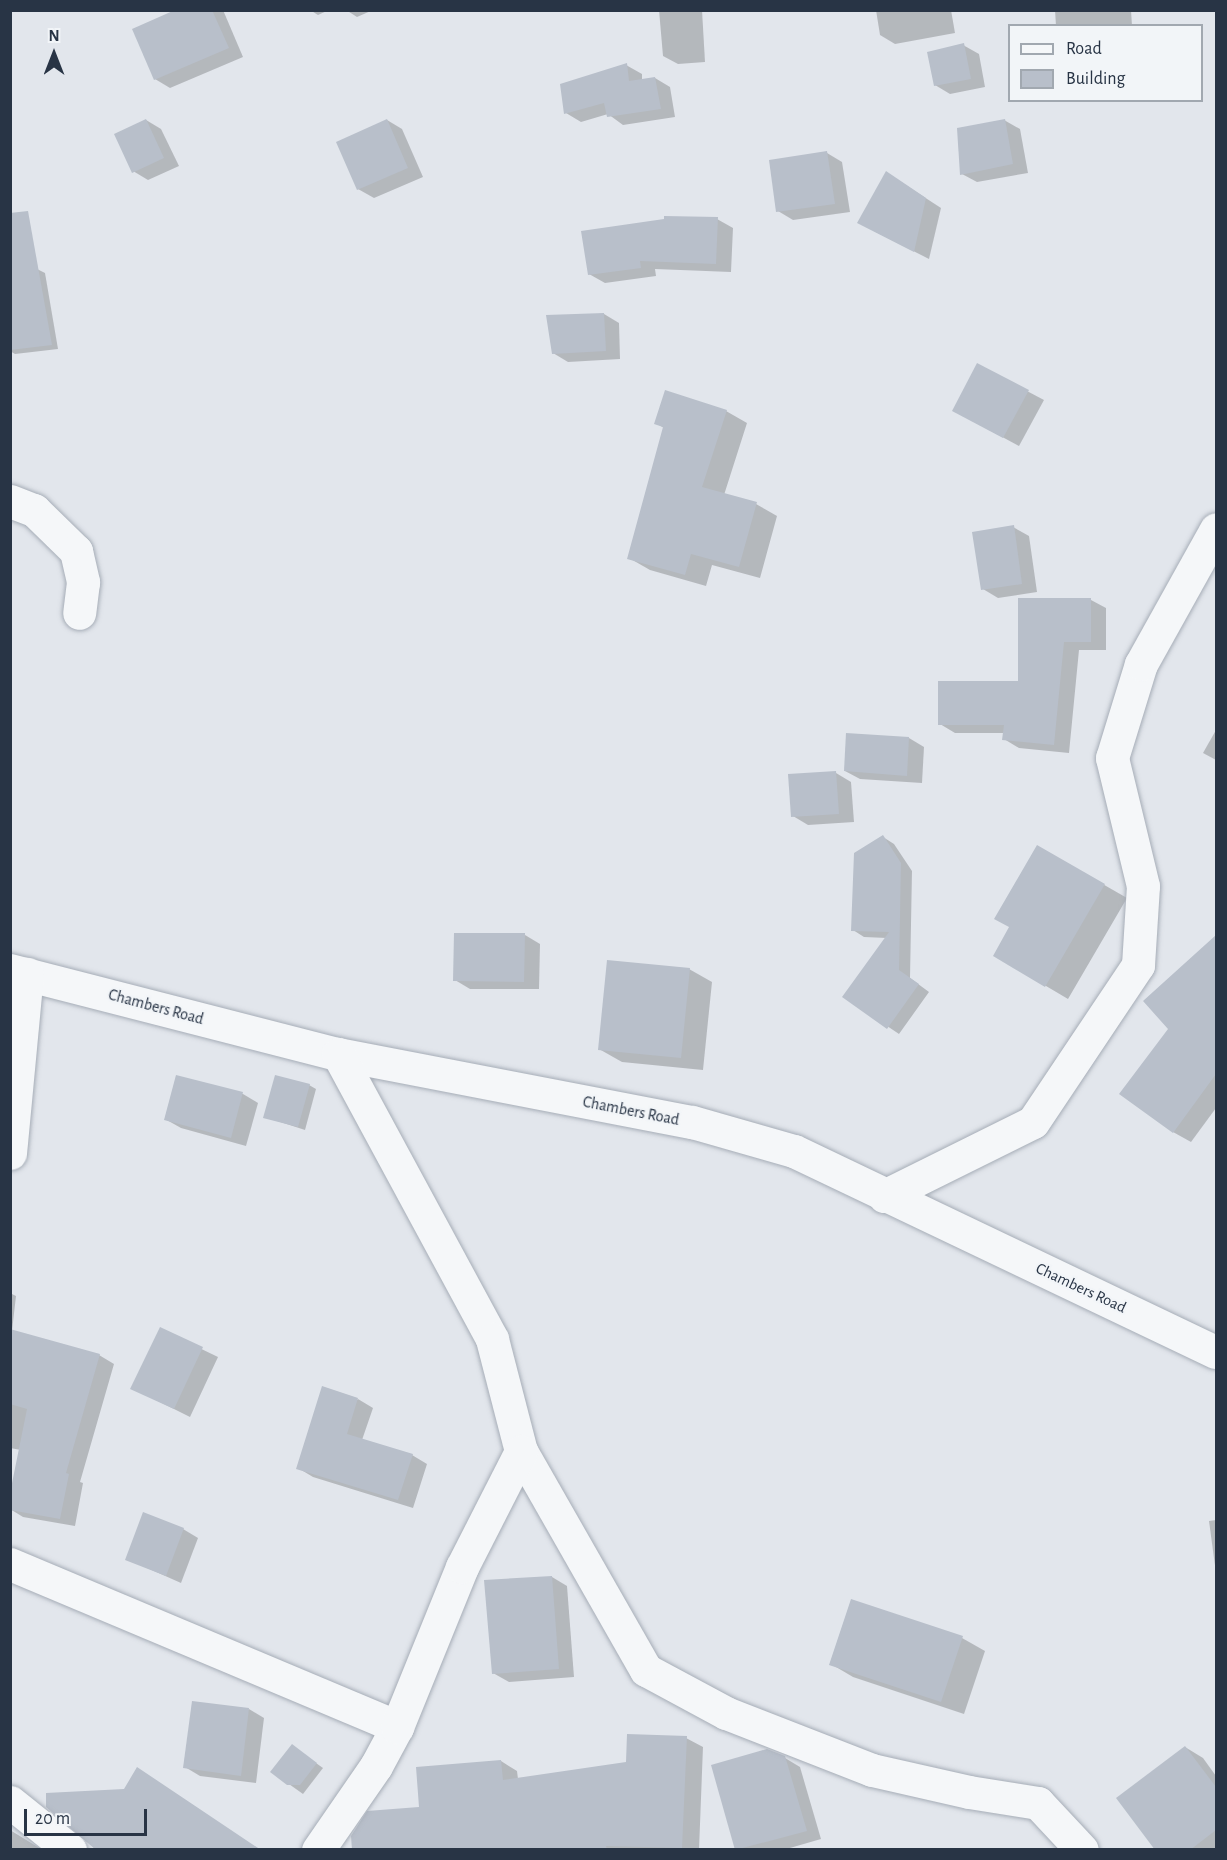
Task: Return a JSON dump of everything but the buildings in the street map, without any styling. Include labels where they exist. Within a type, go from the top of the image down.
[{"type":"street","points":[[10,501],[34,510],[76,550],[82,582],[79,613]]},
{"type":"street","points":[[885,1196],[1033,1122],[1138,964],[1143,886],[1112,758],[1141,664],[1216,529]]},
{"type":"street","points":[[10,1153],[19,972]]},
{"type":"street","name":"Chambers Road","points":[[19,972],[338,1054],[692,1122],[794,1152],[1216,1352]]},
{"type":"street","points":[[338,1054],[492,1339],[520,1451],[646,1670],[726,1713],[872,1770],[969,1792],[1038,1803],[1082,1850]]},
{"type":"street","points":[[318,1850],[376,1766],[397,1727],[462,1567],[520,1451]]},
{"type":"street","points":[[10,1564],[397,1727]]},
{"type":"street","points":[[10,1802],[70,1850]]}]
